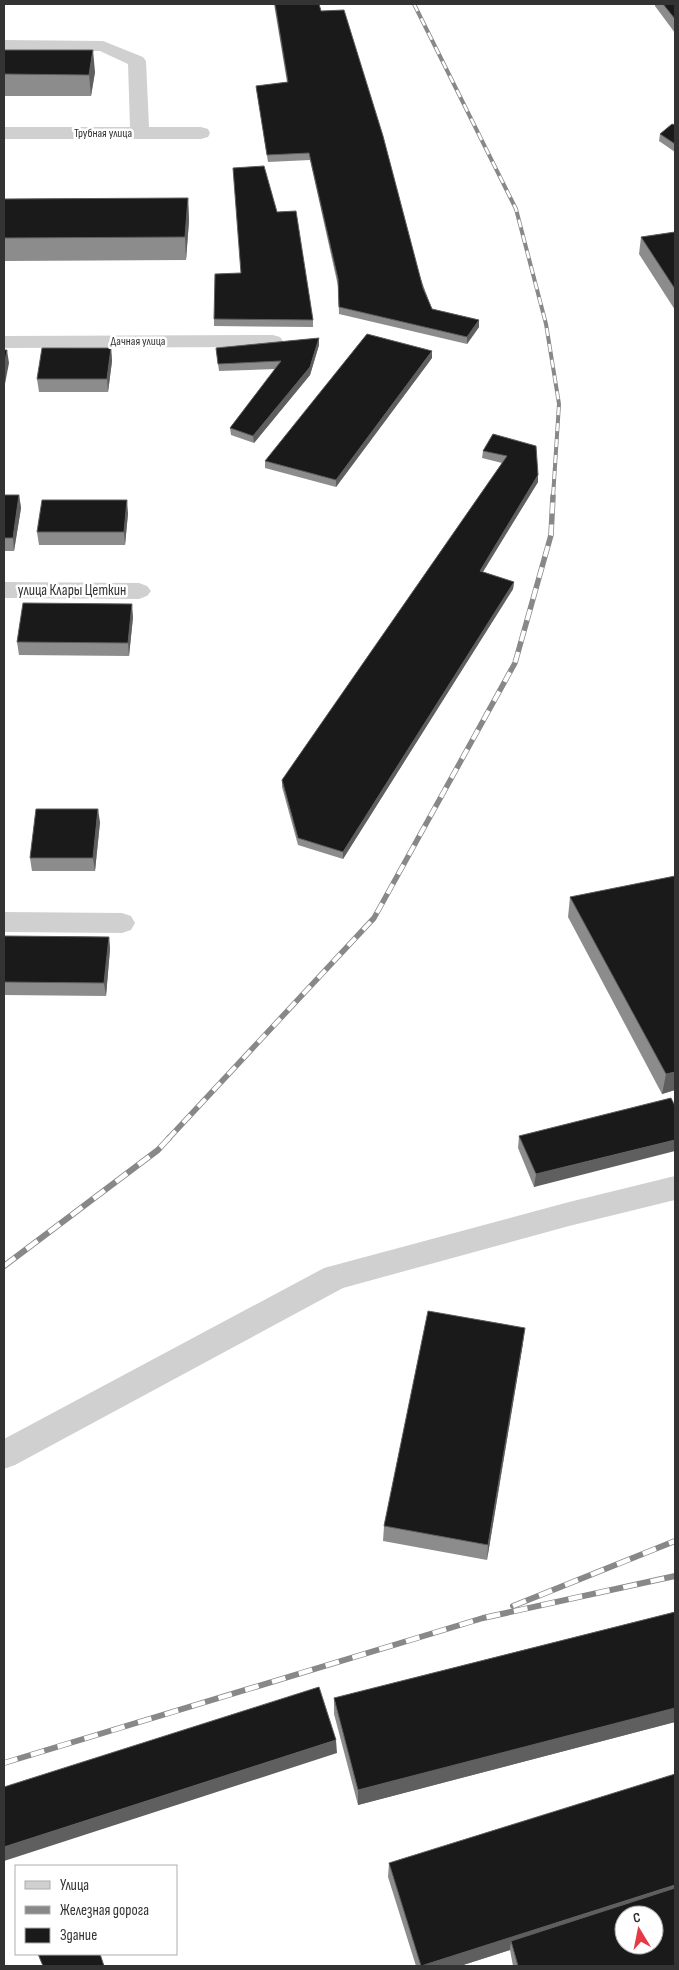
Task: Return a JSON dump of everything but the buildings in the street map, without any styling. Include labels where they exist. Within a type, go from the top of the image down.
[{"type":"street","points":[[4,45],[103,46],[137,61],[140,133]]},
{"type":"street","name":"Трубная улица","points":[[4,133],[202,133]]},
{"type":"street","name":"Дачная улица","points":[[4,342],[272,341]]},
{"type":"street","name":"улица Клары Цеткин","points":[[4,590],[139,591]]},
{"type":"street","points":[[4,922],[122,923]]},
{"type":"street","points":[[4,1455],[335,1277],[569,1214],[675,1188]]},
{"type":"railway","points":[[414,4],[516,209],[546,324],[559,404],[553,497]]},
{"type":"railway","points":[[168,1139],[374,918],[515,663],[551,535],[553,496]]},
{"type":"railway","points":[[4,1266],[158,1150],[169,1138]]},
{"type":"railway","points":[[513,1606],[675,1541]]},
{"type":"railway","points":[[4,1763],[483,1618],[675,1576]]}]
